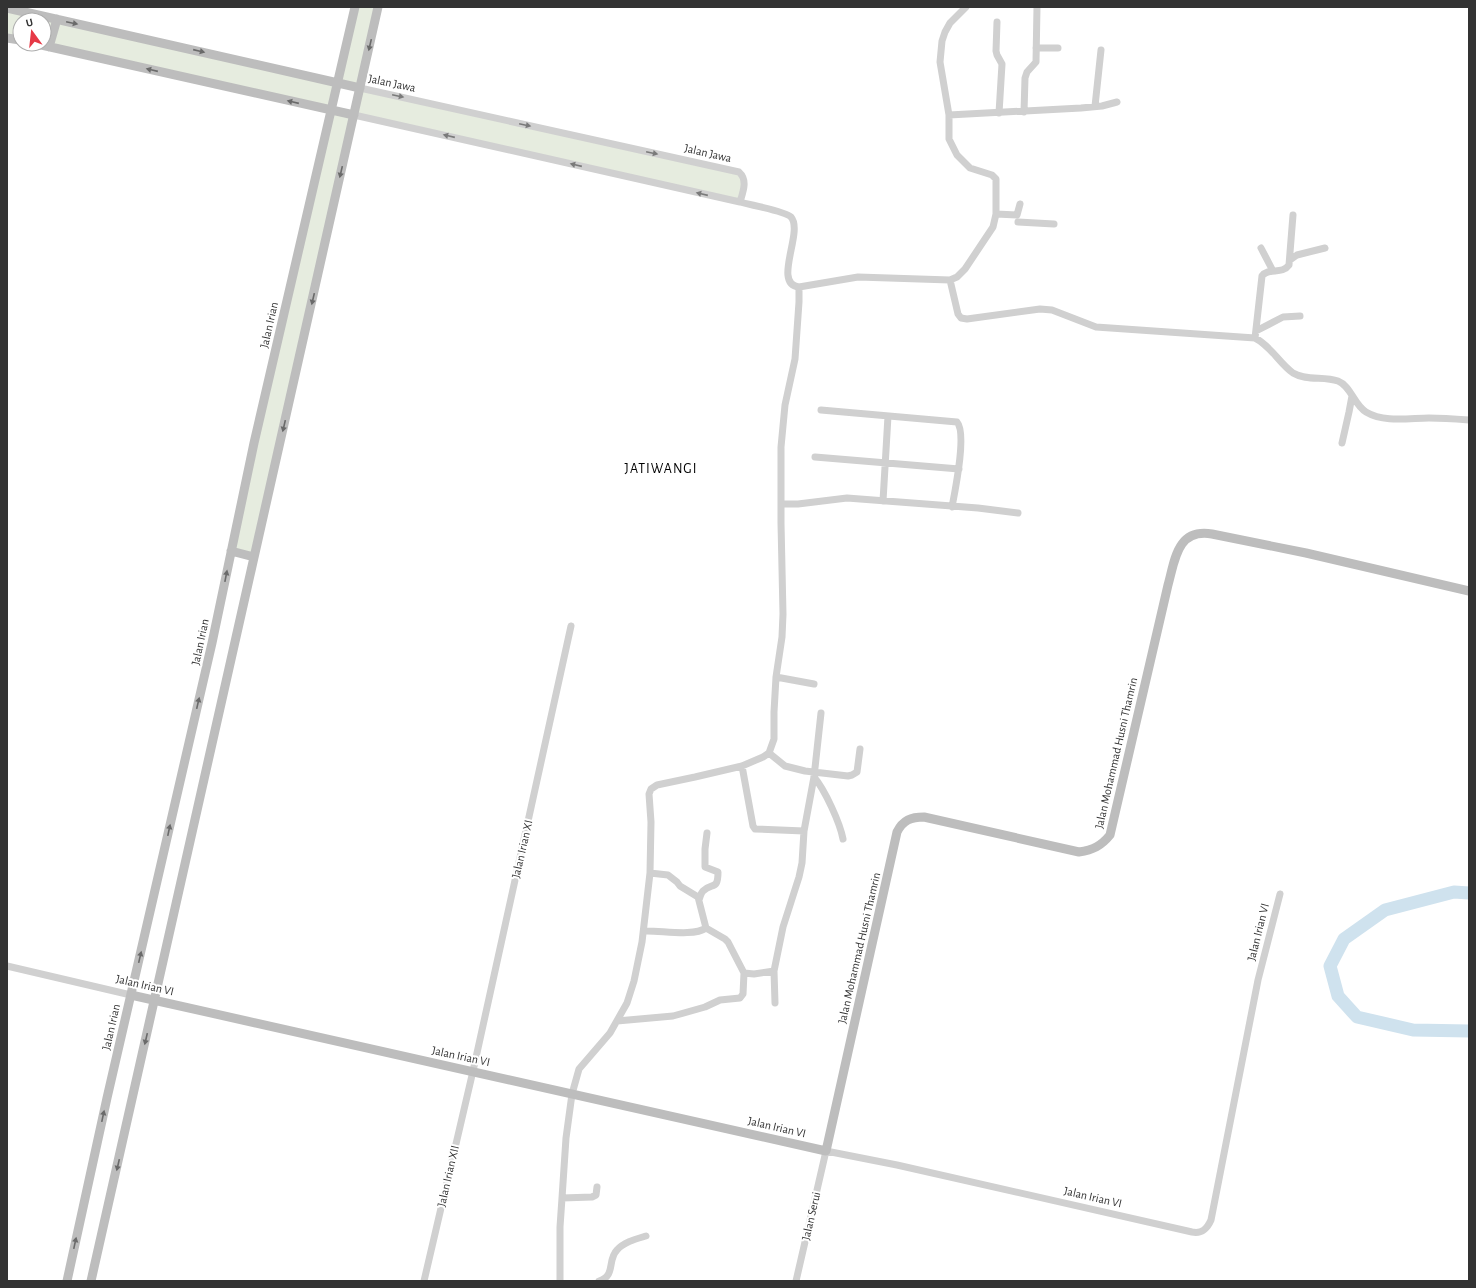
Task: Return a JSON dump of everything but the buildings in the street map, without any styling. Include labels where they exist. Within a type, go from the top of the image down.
[{"type":"street","name":"Jalan Irian","points":[[67,1281],[212,643],[256,435],[355,7]]},
{"type":"street","points":[[91,1281],[378,7]]},
{"type":"street","points":[[52,47],[783,213],[791,217],[794,232],[787,274],[790,283],[794,287],[798,287],[858,277],[950,280],[957,277],[965,269],[990,232],[996,214],[996,179],[992,175],[970,168],[957,155],[949,139],[949,115],[940,62],[944,32],[950,23],[966,7]]},
{"type":"street","points":[[1024,112],[1025,78],[1027,72],[1036,62],[1037,7]]},
{"type":"street","name":"Jalan Jawa","points":[[7,8],[739,172],[744,176],[740,202]]},
{"type":"street","points":[[52,37],[58,19]]},
{"type":"street","points":[[997,22],[996,51],[1002,64],[999,113]]},
{"type":"street","points":[[1036,48],[1058,48]]},
{"type":"street","points":[[1095,106],[1101,50]]},
{"type":"street","points":[[949,115],[1024,112],[1095,106],[1117,102]]},
{"type":"street","points":[[1018,222],[1020,204]]},
{"type":"street","points":[[996,214],[1018,222],[1054,224]]},
{"type":"street","points":[[1255,335],[1262,276],[1264,273],[1283,270],[1286,268],[1290,260],[1293,215]]},
{"type":"street","points":[[1260,248],[1273,271]]},
{"type":"street","points":[[1290,260],[1297,255],[1325,248]]},
{"type":"street","points":[[950,280],[958,314],[961,318],[967,319],[1040,309],[1052,310],[1096,327],[1255,335],[1283,317],[1300,316]]},
{"type":"street","points":[[560,1281],[560,1227],[566,1138],[572,1094],[579,1069],[599,1047],[617,1022],[627,1003],[634,981],[644,931],[650,873],[651,822],[649,794],[651,789],[657,785],[742,766],[763,757],[769,753],[774,739],[776,677],[782,637],[783,614],[781,504],[783,426],[785,405],[795,359],[799,302],[798,287]]},
{"type":"street","points":[[1255,335],[1293,373],[1305,377],[1338,381],[1343,384],[1356,403],[1365,412],[1377,417],[1469,420]]},
{"type":"street","points":[[1342,443],[1350,412],[1352,396]]},
{"type":"street","points":[[821,410],[957,422],[960,428],[959,469],[952,507]]},
{"type":"street","points":[[884,501],[888,416]]},
{"type":"street","points":[[815,457],[959,469]]},
{"type":"street","points":[[781,504],[798,504],[847,498],[1005,511],[1018,514]]},
{"type":"street","name":"Jalan Mohammad Husni Thamrin","points":[[826,1151],[895,840],[900,826],[906,820],[914,817],[924,817],[1079,852],[1099,847],[1105,842],[1110,835],[1178,549],[1188,538],[1198,533],[1212,534],[1306,553],[1469,591]]},
{"type":"street","points":[[231,552],[254,557]]},
{"type":"street","name":"Jalan Irian XI","points":[[473,1071],[571,626]]},
{"type":"street","points":[[776,677],[814,684]]},
{"type":"street","points":[[775,1003],[774,971],[783,927],[802,863],[804,831],[814,775],[821,713]]},
{"type":"street","points":[[769,753],[785,766],[814,775],[848,776],[858,772],[860,749]]},
{"type":"street","points":[[742,766],[753,826],[755,829],[804,831]]},
{"type":"street","points":[[814,775],[840,824],[843,839]]},
{"type":"street","points":[[699,900],[703,891],[716,885],[718,879],[718,872],[705,866],[707,833]]},
{"type":"street","points":[[617,1022],[673,1016],[704,1008],[720,1000],[740,998],[743,994],[744,973],[732,946],[725,939],[706,928],[699,900],[696,896],[680,886],[668,875],[650,873]]},
{"type":"street","name":"Jalan Irian VI","points":[[7,966],[826,1151],[897,1165],[1192,1232],[1202,1232],[1211,1220],[1258,980],[1280,894]]},
{"type":"street","points":[[644,931],[692,933],[702,931],[706,928]]},
{"type":"street","points":[[744,973],[774,971]]},
{"type":"street","name":"Jalan Irian XII","points":[[424,1281],[473,1071]]},
{"type":"street","name":"Jalan Serui","points":[[796,1281],[826,1151]]},
{"type":"street","points":[[562,1198],[592,1197],[596,1195],[597,1187]]},
{"type":"street","points":[[599,1281],[608,1276],[614,1255],[618,1248],[646,1236]]},
{"type":"shaded area","points":[[355,7],[378,7],[360,88],[338,83]]},
{"type":"shaded area","points":[[7,8],[25,12],[12,12],[12,38],[7,37]]},
{"type":"shaded area","points":[[52,18],[338,83],[331,111],[52,46]]},
{"type":"shaded area","points":[[360,88],[744,176],[740,202],[354,116],[254,557],[231,551],[331,111],[354,115]]},
{"type":"waterway","points":[[1469,893],[1454,892],[1385,910],[1344,939],[1330,966],[1338,996],[1357,1017],[1413,1030],[1469,1031]]},
{"type":"district","name":"JATIWANGI","points":[[661,469]]}]
